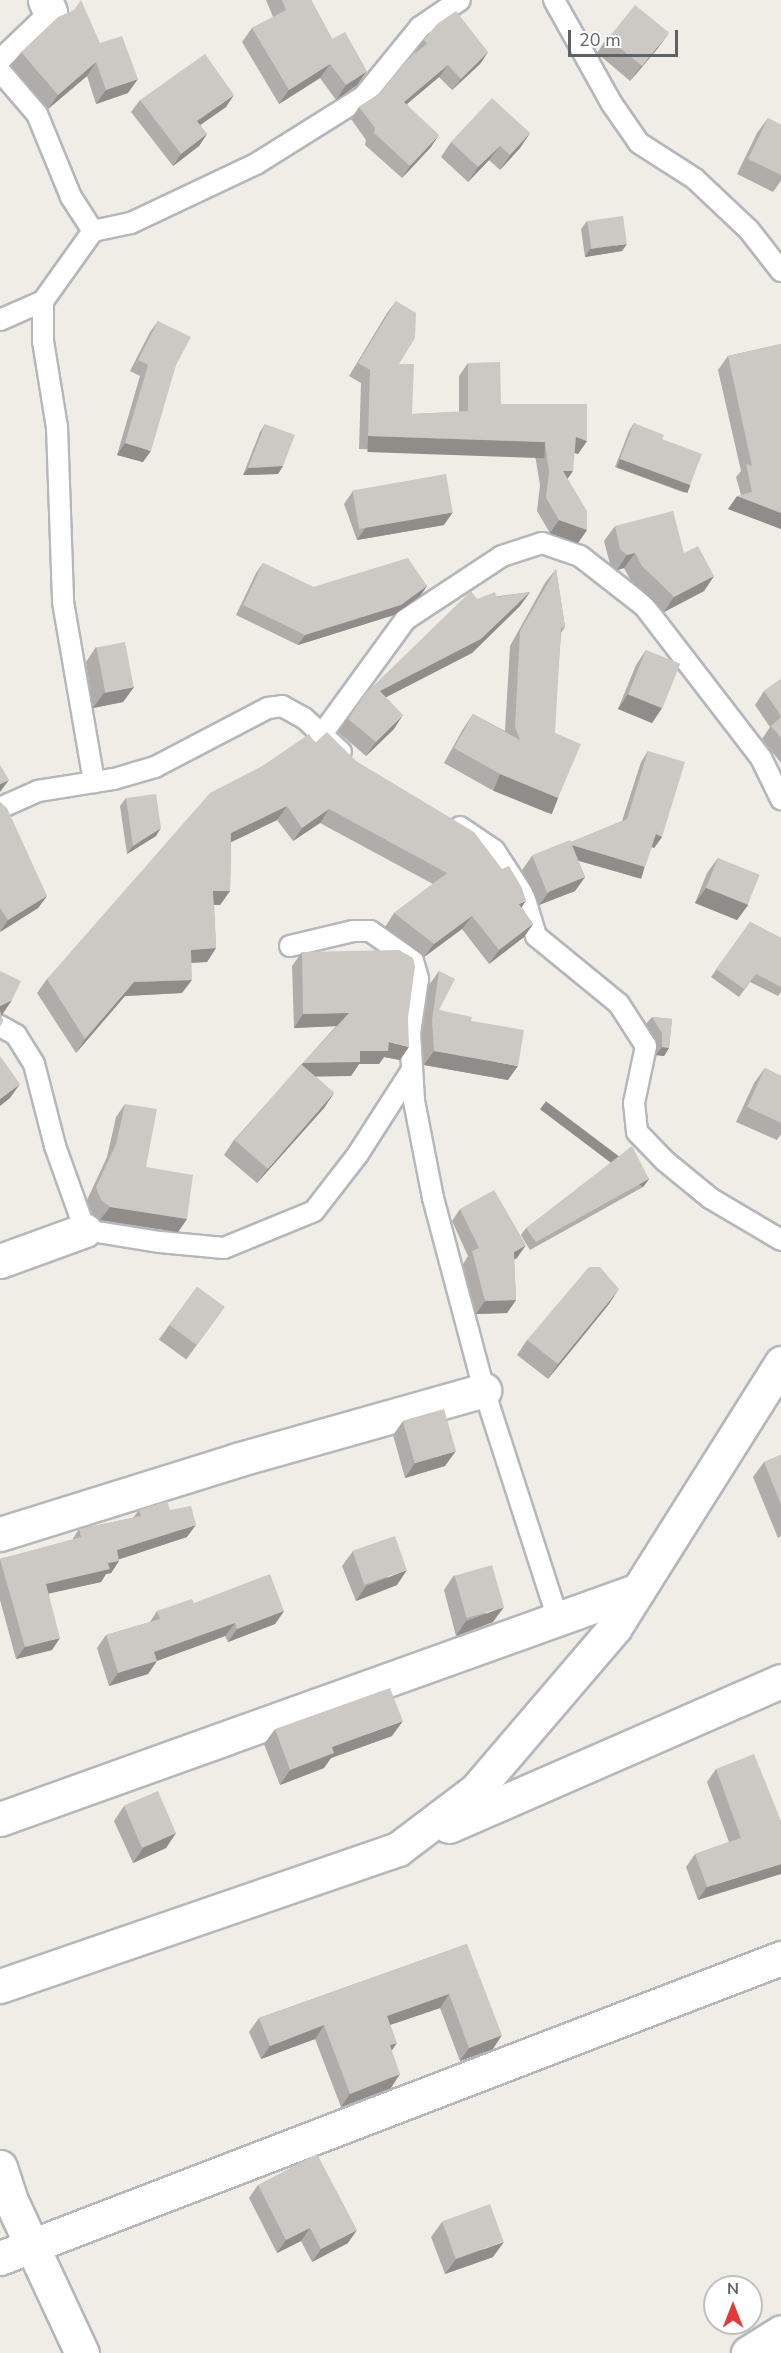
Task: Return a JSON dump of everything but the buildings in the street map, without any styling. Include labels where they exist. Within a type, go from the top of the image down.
[{"type":"street","points":[[0,1261],[85,1230]]},
{"type":"street","points":[[398,1848],[476,1790],[615,1627],[771,1393],[781,1363]]},
{"type":"street","points":[[0,1534],[237,1460],[484,1390]]},
{"type":"street","points":[[0,1819],[638,1590]]},
{"type":"street","points":[[0,1986],[398,1848],[781,1681]]},
{"type":"street","points":[[0,2258],[781,1958]]},
{"type":"street","points":[[0,2167],[32,2245],[82,2353]]},
{"type":"street","points":[[748,2353],[781,2332]]},
{"type":"lane","points":[[0,321],[43,301],[93,231],[131,223],[256,164],[363,97],[420,27],[460,0]]},
{"type":"lane","points":[[554,0],[612,104],[639,143],[695,179],[749,230],[781,271]]},
{"type":"lane","points":[[0,60],[47,6]]},
{"type":"lane","points":[[0,70],[37,114],[71,197],[93,231]]},
{"type":"lane","points":[[43,301],[43,341],[57,427],[63,602],[94,782]]},
{"type":"lane","points":[[322,734],[405,620],[502,556],[542,543],[580,556],[644,606],[761,758],[781,799]]},
{"type":"lane","points":[[0,808],[38,791],[94,782],[155,767],[268,708],[282,706],[322,734],[361,766]]},
{"type":"lane","points":[[447,819],[494,850],[524,896],[536,936],[619,1004],[646,1046],[634,1103],[637,1132],[665,1161],[710,1198],[781,1240]]},
{"type":"lane","points":[[290,946],[353,931],[370,931],[413,961],[418,980],[410,1033],[414,1101],[433,1198],[484,1390],[558,1619]]},
{"type":"lane","points":[[0,1026],[16,1035],[34,1064],[55,1146],[85,1230],[224,1248],[314,1211],[358,1154],[412,1070]]}]
